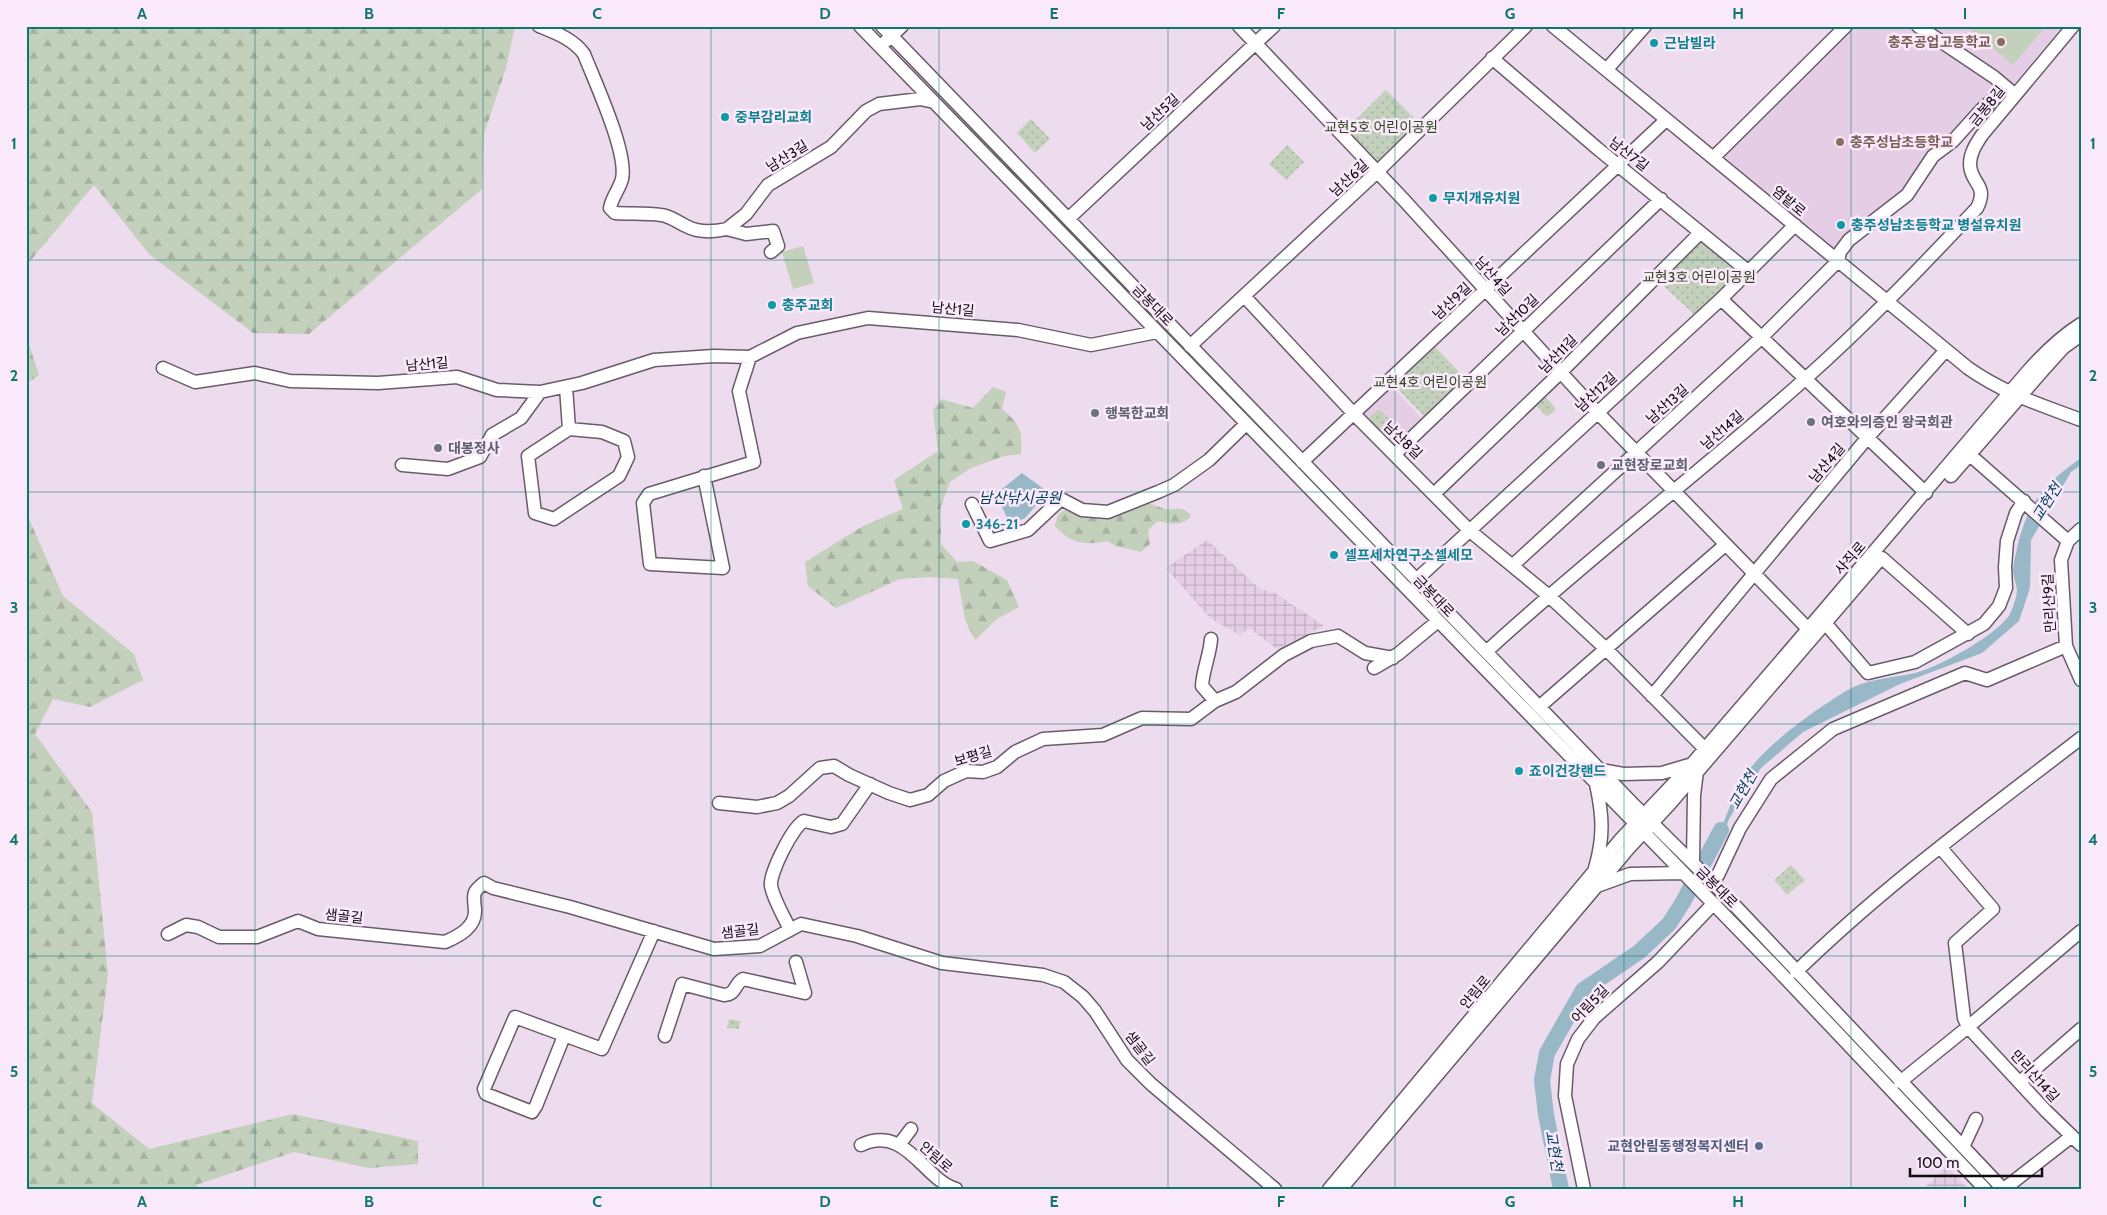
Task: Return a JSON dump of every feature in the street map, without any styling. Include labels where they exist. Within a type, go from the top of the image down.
[{"type":"street","points":[[539,26],[578,46],[584,54],[620,154],[622,179],[612,199],[610,208],[615,213],[663,215],[675,219],[686,227],[714,232],[727,229],[746,234],[773,232],[778,246],[771,252]]},
{"type":"street","name":"금봉대로","points":[[860,26],[1713,904],[1986,1189]]},
{"type":"street","name":"금봉대로","points":[[882,26],[1600,770],[1723,893],[2003,1189]]},
{"type":"street","points":[[880,46],[902,26]]},
{"type":"street","name":"남산4길","points":[[1239,26],[1377,172],[1597,412],[1812,633]]},
{"type":"street","name":"남산5길","points":[[1068,219],[1274,26]]},
{"type":"street","name":"남산6길","points":[[1190,346],[1377,172],[1526,26]]},
{"type":"street","name":"염밭로","points":[[1554,26],[1946,350],[1992,384],[2037,405],[2081,420]]},
{"type":"street","points":[[1607,69],[1645,26]]},
{"type":"street","points":[[1713,158],[1846,26]]},
{"type":"street","points":[[1918,26],[2011,91]]},
{"type":"street","name":"금봉8길","points":[[1887,302],[1977,208],[1982,199],[1982,191],[1972,175],[1970,166],[1973,149],[2011,91],[2073,26]]},
{"type":"street","name":"남산7길","points":[[1492,58],[1749,272]]},
{"type":"street","name":"남산13길","points":[[1513,565],[1761,338],[1838,261],[1840,252],[1850,240],[1907,195],[1933,156],[1953,141],[1981,110],[2011,91]]},
{"type":"street","name":"남산3길","points":[[727,229],[746,214],[768,185],[831,147],[866,111],[879,104],[920,99],[934,102]]},
{"type":"street","name":"남산9길","points":[[1302,462],[1486,290],[1618,163],[1666,120]]},
{"type":"street","name":"남산10길","points":[[1395,454],[1660,199]]},
{"type":"street","name":"남산12길","points":[[1416,580],[1721,299],[1795,225]]},
{"type":"street","name":"남산11길","points":[[1435,493],[1561,372],[1700,233]]},
{"type":"street","name":"남산8길","points":[[1244,296],[1354,414],[1435,493],[1470,531],[1549,596]]},
{"type":"street","points":[[1721,299],[1926,493]]},
{"type":"street","name":"남산14길","points":[[1486,652],[1549,596],[1806,378],[1887,302]]},
{"type":"street","name":"남산1길","points":[[164,368],[195,382],[255,373],[290,381],[368,383],[421,381],[457,377],[497,390],[540,392],[582,383],[654,360],[714,356],[750,357],[797,333],[868,318],[1018,330],[1091,345],[1157,332]]},
{"type":"street","name":"사직로","points":[[1695,768],[1705,749],[1812,633],[1826,624],[1970,455],[2045,353],[2081,324]]},
{"type":"street","name":"사직로","points":[[1648,818],[1695,768],[1812,633],[1926,493],[2014,395],[2063,348],[2081,335]]},
{"type":"street","name":"남산4길","points":[[1652,696],[1868,437],[1946,350]]},
{"type":"street","points":[[704,476],[723,568],[650,564],[643,502],[650,494],[704,476],[754,462],[739,391],[750,357]]},
{"type":"street","points":[[566,386],[568,429]]},
{"type":"street","points":[[402,465],[448,468],[480,457],[492,435],[521,418],[540,392]]},
{"type":"street","points":[[972,504],[990,541],[1028,530],[1061,499],[1082,510],[1108,512],[1174,485],[1209,460],[1246,424]]},
{"type":"street","points":[[568,429],[602,432],[624,441],[628,458],[618,476],[554,519],[535,513],[528,456],[568,429]]},
{"type":"street","points":[[1970,455],[2068,541],[2081,529]]},
{"type":"street","points":[[1826,624],[1868,673],[1915,662],[1968,634],[1984,624],[1999,606],[2006,588],[2007,541],[2016,513],[2024,501]]},
{"type":"street","name":"만리산9길","points":[[2068,541],[2061,560],[2066,646],[2081,680]]},
{"type":"street","points":[[1539,707],[1725,545]]},
{"type":"street","name":"사직로","points":[[1882,558],[1968,634]]},
{"type":"street","points":[[1549,596],[1605,648],[1705,749]]},
{"type":"street","points":[[1374,668],[1393,658],[1438,621]]},
{"type":"street","name":"보평길","points":[[719,803],[757,807],[777,803],[789,796],[820,768],[834,766],[870,784],[910,800],[928,794],[944,782],[966,771],[983,772],[997,766],[1015,752],[1043,739],[1103,735],[1142,718],[1191,719],[1215,701],[1236,692],[1284,654],[1311,642],[1338,636],[1365,653],[1393,658]]},
{"type":"street","points":[[1211,639],[1202,686],[1215,701]]},
{"type":"street","points":[[1718,875],[1740,828],[1771,779],[1833,729],[1965,673],[1987,680],[2066,646]]},
{"type":"street","points":[[1796,972],[1837,933],[1940,847],[2081,738]]},
{"type":"street","points":[[1600,770],[1623,774],[1662,773],[1695,768],[1693,863]]},
{"type":"street","points":[[790,930],[771,885],[777,863],[788,841],[798,825],[804,821],[831,827],[842,824],[870,784]]},
{"type":"street","points":[[1596,784],[1602,812],[1600,848],[1595,880],[1630,874],[1682,873]]},
{"type":"street","name":"안림로","points":[[1341,1189],[1648,818]]},
{"type":"street","points":[[1940,847],[1993,909],[1955,943],[1964,1018],[1968,1027]]},
{"type":"street","name":"안림로","points":[[1329,1189],[1595,880]]},
{"type":"street","name":"샘골길","points":[[168,934],[186,925],[198,927],[219,937],[257,936],[298,921],[318,929],[445,942],[458,937],[473,920],[475,910],[472,899],[477,889],[484,883],[493,888],[570,907],[714,949],[760,946],[801,924],[857,936],[942,963],[1043,975],[1064,982],[1083,997],[1095,1011],[1127,1060],[1151,1084],[1275,1189]]},
{"type":"street","name":"어림5길","points":[[1584,1189],[1565,1096],[1567,1064],[1578,1039],[1594,1018],[1658,962],[1713,904]]},
{"type":"street","points":[[564,1036],[532,1112],[486,1094],[484,1089],[515,1018],[564,1036],[599,1049],[605,1046],[654,931]]},
{"type":"street","points":[[1900,1082],[2080,933]]},
{"type":"street","points":[[665,1036],[682,984],[730,995],[743,979],[805,993],[796,962]]},
{"type":"street","name":"만리산14길","points":[[1968,1027],[2045,1110],[2077,1140]]},
{"type":"street","points":[[2020,1082],[2081,1029]]},
{"type":"street","points":[[1963,1147],[1976,1119]]},
{"type":"street","name":"안림로","points":[[899,1145],[910,1129]]},
{"type":"street","name":"안림로","points":[[861,1145],[880,1140],[899,1145],[935,1174],[943,1184],[956,1189]]},
{"type":"street","points":[[2003,1189],[2077,1140]]},
{"type":"shaded area","name":"충주성남초등학교","points":[[1857,26],[1906,26],[1998,89],[1924,163],[1892,200],[1835,248],[1722,155]]},
{"type":"shaded area","name":"충주공업고등학교","points":[[1929,26],[2062,26],[2014,84]]},
{"type":"shaded area","points":[[1392,387],[1424,421],[1393,449],[1361,415]]},
{"type":"shaded area","points":[[1207,540],[1260,589],[1275,593],[1324,626],[1277,649],[1249,628],[1240,635],[1211,619],[1166,568]]},
{"type":"shaded area","points":[[1947,1166],[1968,1189],[1923,1189]]},
{"type":"green space","points":[[26,26],[515,26],[506,68],[484,134],[482,189],[309,334],[253,333],[149,254],[94,185],[26,266]]},
{"type":"green space","points":[[1973,26],[2046,26],[2013,65],[1970,29]]},
{"type":"green space","name":"교현5호 어린이공원","points":[[1386,90],[1418,122],[1376,164],[1344,131]]},
{"type":"green space","points":[[1031,119],[1050,139],[1035,153],[1017,133]]},
{"type":"green space","points":[[1287,145],[1304,162],[1286,180],[1269,164]]},
{"type":"green space","name":"교현3호 어린이공원","points":[[1701,239],[1739,272],[1695,315],[1658,281]]},
{"type":"green space","points":[[803,246],[814,283],[793,289],[782,252]]},
{"type":"green space","points":[[26,335],[39,375],[26,384]]},
{"type":"green space","name":"교현4호 어린이공원","points":[[1434,346],[1466,379],[1426,418],[1394,385]]},
{"type":"green space","points":[[993,387],[1006,392],[1002,409],[1013,419],[1019,428],[1021,454],[1004,456],[971,468],[950,482],[941,506],[941,544],[957,562],[973,561],[1007,580],[1019,607],[997,619],[975,640],[965,620],[958,579],[930,577],[900,579],[836,608],[808,586],[805,562],[863,526],[903,509],[894,480],[938,451],[933,410],[941,399],[973,408]]},
{"type":"green space","points":[[1545,396],[1556,409],[1547,417],[1536,405]]},
{"type":"green space","points":[[1379,409],[1389,419],[1378,429],[1368,419]]},
{"type":"green space","points":[[1146,502],[1165,509],[1180,509],[1191,515],[1181,523],[1172,524],[1158,521],[1148,530],[1150,544],[1141,552],[1116,546],[1107,541],[1078,542],[1066,536],[1055,526],[1060,514],[1064,510],[1071,508],[1084,515]]},
{"type":"green space","points":[[26,512],[63,596],[134,654],[143,680],[90,707],[53,699],[35,734],[92,812],[108,974],[92,1103],[149,1149],[293,1114],[418,1141],[418,1164],[369,1168],[294,1152],[199,1184],[194,1189],[26,1189]]},
{"type":"green space","points":[[1791,865],[1805,880],[1787,895],[1774,880]]},
{"type":"green space","points":[[729,1019],[740,1021],[739,1029],[727,1028]]},
{"type":"water","points":[[2081,458],[2081,465],[2071,472],[2031,540],[2030,588],[2019,621],[1982,653],[1900,684],[1803,732],[1761,768],[1729,819],[1714,860],[1709,847],[1723,824],[1741,782],[1761,756],[1788,732],[1818,709],[1854,687],[1871,681],[1915,673],[1951,658],[1990,634],[2008,617],[2017,592],[2013,567],[2026,519],[2047,486]]},
{"type":"water","name":"남산낚시공원","points":[[1022,473],[1048,492],[1024,519],[1009,522],[996,494]]},
{"type":"waterway","name":"교현천","points":[[1561,1189],[1546,1115],[1542,1080],[1547,1053],[1583,990],[1639,952],[1669,924],[1683,902],[1721,830]]},
{"type":"place","name":"충주공업고등학교","points":[[2001,42]]},
{"type":"place","name":"근남빌라","points":[[1654,43]]},
{"type":"place","name":"중부감리교회","points":[[725,117]]},
{"type":"place","name":"충주성남초등학교","points":[[1840,142]]},
{"type":"place","name":"무지개유치원","points":[[1433,198]]},
{"type":"place","name":"충주성남초등학교 병설유치원","points":[[1841,225]]},
{"type":"place","name":"충주교회","points":[[772,305]]},
{"type":"place","name":"행복한교회","points":[[1095,413]]},
{"type":"place","name":"여호와의증인 왕국회관","points":[[1811,422]]},
{"type":"place","name":"대봉정사","points":[[438,448]]},
{"type":"place","name":"교현장로교회","points":[[1601,465]]},
{"type":"place","name":"346-21","points":[[966,524]]},
{"type":"place","name":"셀프세차연구소셀세모","points":[[1334,555]]},
{"type":"place","name":"죠이건강랜드","points":[[1519,771]]},
{"type":"place","name":"교현안림동행정복지센터","points":[[1759,1146]]}]
